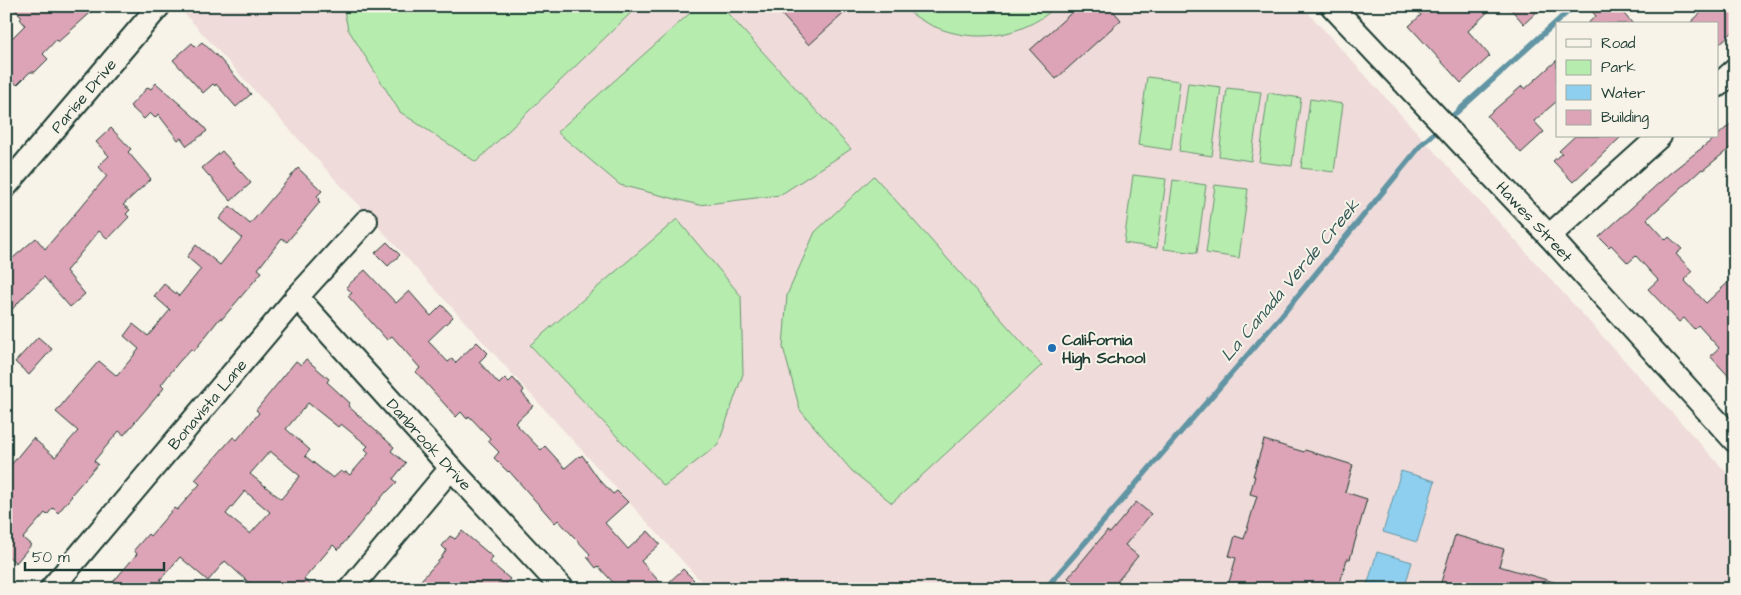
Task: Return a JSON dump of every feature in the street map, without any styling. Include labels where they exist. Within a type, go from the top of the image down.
[{"type":"street","name":"Parise Drive","points":[[6,186],[159,6]]},
{"type":"street","name":"Hawes Street","points":[[1332,6],[1549,236],[1735,441]]},
{"type":"street","points":[[1718,85],[1735,70]]},
{"type":"street","points":[[1549,236],[1658,138]]},
{"type":"street","name":"Bonavista Lane","points":[[51,589],[297,297],[366,221]]},
{"type":"street","name":"Danbrook Drive","points":[[297,297],[563,589]]},
{"type":"street","points":[[350,589],[451,468]]},
{"type":"shaded area","name":"California High School","points":[[190,6],[1302,6],[1735,482],[1735,589],[708,589],[183,12]]},
{"type":"green space","points":[[343,6],[638,6],[476,162],[400,112],[348,29]]},
{"type":"green space","points":[[698,6],[721,6],[851,149],[780,195],[699,205],[620,185],[557,132]]},
{"type":"green space","points":[[902,6],[954,6],[979,10],[1004,6],[1057,6],[1039,19],[1020,29],[1000,34],[979,36],[959,34],[938,28],[919,19]]},
{"type":"green space","points":[[1147,77],[1180,81],[1171,150],[1138,145]]},
{"type":"green space","points":[[1188,83],[1221,87],[1212,156],[1179,151]]},
{"type":"green space","points":[[1227,88],[1261,92],[1251,161],[1219,156]]},
{"type":"green space","points":[[1268,93],[1301,98],[1292,166],[1259,162]]},
{"type":"green space","points":[[1310,99],[1343,104],[1334,172],[1301,168]]},
{"type":"green space","points":[[1133,175],[1166,179],[1157,248],[1124,243]]},
{"type":"green space","points":[[874,176],[1042,365],[892,503],[852,471],[800,410],[783,347],[787,295],[815,232]]},
{"type":"green space","points":[[1173,180],[1206,185],[1197,253],[1164,249]]},
{"type":"green space","points":[[1215,185],[1248,189],[1239,258],[1206,253]]},
{"type":"green space","points":[[677,219],[741,296],[743,374],[718,445],[664,486],[530,345]]},
{"type":"water","points":[[1401,471],[1435,481],[1417,542],[1383,532]]},
{"type":"water","points":[[1377,552],[1412,562],[1404,589],[1366,589]]},
{"type":"building","points":[[12,6],[98,6],[58,42],[56,40],[43,54],[48,59],[35,72],[30,72],[17,85],[6,74],[6,44],[25,25],[20,19],[22,17]]},
{"type":"building","points":[[774,6],[852,6],[809,45]]},
{"type":"building","points":[[1079,6],[1109,6],[1121,20],[1056,79],[1030,50]]},
{"type":"building","points":[[1413,6],[1494,6],[1468,31],[1490,56],[1461,83],[1409,26],[1421,15]]},
{"type":"building","points":[[1508,6],[1543,6],[1524,24]]},
{"type":"building","points":[[1587,6],[1617,6],[1631,22],[1589,22],[1596,16]]},
{"type":"building","points":[[1708,6],[1735,6],[1735,30],[1718,45],[1718,22],[1691,22]]},
{"type":"building","points":[[202,42],[251,94],[236,107],[216,84],[215,86],[213,84],[203,93],[173,60],[192,43],[196,47]]},
{"type":"building","points":[[1556,61],[1556,102],[1534,121],[1544,132],[1521,153],[1487,116],[1522,86],[1525,89]]},
{"type":"building","points":[[156,83],[200,122],[207,131],[187,146],[181,138],[178,140],[158,114],[155,118],[150,113],[144,119],[130,106],[148,87],[151,89]]},
{"type":"building","points":[[1735,120],[1735,144],[1702,169],[1647,219],[1666,240],[1669,237],[1682,249],[1676,254],[1692,271],[1684,280],[1706,303],[1735,276],[1735,383],[1710,356],[1719,348],[1698,325],[1694,329],[1684,318],[1679,322],[1648,289],[1658,280],[1636,256],[1628,263],[1611,245],[1609,247],[1599,237],[1670,173],[1714,138],[1718,138],[1718,135]]},
{"type":"building","points":[[111,128],[131,149],[128,152],[151,179],[123,205],[130,210],[126,214],[129,217],[108,239],[99,231],[66,271],[85,294],[70,307],[44,277],[6,316],[6,264],[36,238],[45,249],[107,176],[98,166],[109,156],[96,142]]},
{"type":"building","points":[[1573,138],[1620,138],[1573,182],[1553,161],[1562,153],[1559,151]]},
{"type":"building","points":[[222,151],[251,183],[231,201],[202,168]]},
{"type":"building","points":[[298,168],[322,191],[317,196],[320,202],[287,242],[282,238],[258,269],[262,272],[222,319],[220,318],[194,351],[191,349],[178,363],[161,385],[164,388],[124,435],[119,431],[94,461],[98,464],[58,513],[53,508],[47,515],[45,513],[23,538],[31,545],[16,563],[8,556],[6,558],[6,471],[33,438],[55,457],[78,431],[56,412],[76,387],[99,361],[117,376],[139,349],[124,336],[133,324],[148,336],[170,310],[154,296],[164,284],[179,296],[201,269],[187,257],[196,245],[220,265],[242,238],[219,219],[230,206],[250,224]]},
{"type":"building","points":[[387,242],[400,255],[388,266],[375,253]]},
{"type":"building","points":[[365,270],[396,303],[409,291],[431,316],[442,305],[453,317],[428,341],[448,362],[452,359],[455,363],[477,342],[488,353],[479,362],[499,384],[505,378],[509,382],[513,378],[524,390],[522,393],[533,406],[515,423],[541,450],[545,446],[565,468],[582,455],[598,478],[613,494],[617,491],[628,502],[605,523],[628,549],[648,531],[660,544],[641,561],[664,587],[683,569],[694,580],[685,589],[619,589],[598,566],[596,568],[587,557],[590,554],[558,520],[555,523],[509,471],[494,458],[499,452],[488,441],[490,438],[469,416],[467,419],[461,412],[456,417],[416,372],[420,368],[392,336],[387,340],[348,296],[352,293],[346,287]]},
{"type":"building","points":[[38,337],[52,349],[29,375],[15,362]]},
{"type":"building","points":[[306,359],[329,379],[327,382],[350,403],[348,406],[394,447],[391,451],[406,463],[393,479],[397,482],[386,492],[338,550],[333,545],[304,579],[315,589],[256,589],[225,561],[208,581],[180,557],[160,580],[170,589],[107,589],[137,554],[134,550],[148,534],[150,536],[174,508],[177,510],[200,484],[195,480],[233,437],[237,440],[259,413],[256,410],[296,361],[301,365]],"holes":[[[308,403],[338,427],[341,424],[368,446],[365,449],[369,453],[350,475],[341,471],[333,478],[305,456],[310,450],[286,429]],[[270,451],[300,476],[281,499],[250,474]],[[245,491],[270,512],[250,534],[226,514]]]},
{"type":"building","points":[[1264,440],[1353,465],[1345,492],[1367,499],[1350,559],[1347,559],[1338,589],[1227,589],[1236,558],[1229,556],[1235,536],[1244,539],[1257,496],[1250,494],[1255,476],[1253,476]]},
{"type":"building","points":[[1136,502],[1151,514],[1125,545],[1138,556],[1111,589],[1082,589],[1068,578],[1107,531],[1110,533]]},
{"type":"building","points":[[462,531],[493,557],[490,562],[510,579],[502,589],[413,589],[441,558],[446,550],[442,546],[450,536],[455,539]]},
{"type":"building","points":[[1455,535],[1504,549],[1499,566],[1564,585],[1563,589],[1439,589]]},
{"type":"waterway","name":"La Canada Verde Creek","points":[[1556,22],[1574,6]]},
{"type":"waterway","name":"La Canada Verde Creek","points":[[1447,121],[1556,22]]},
{"type":"waterway","name":"La Canada Verde Creek","points":[[1045,589],[1282,315],[1422,144],[1440,128]]},
{"type":"place","name":"California High School","points":[[1052,348]]}]
